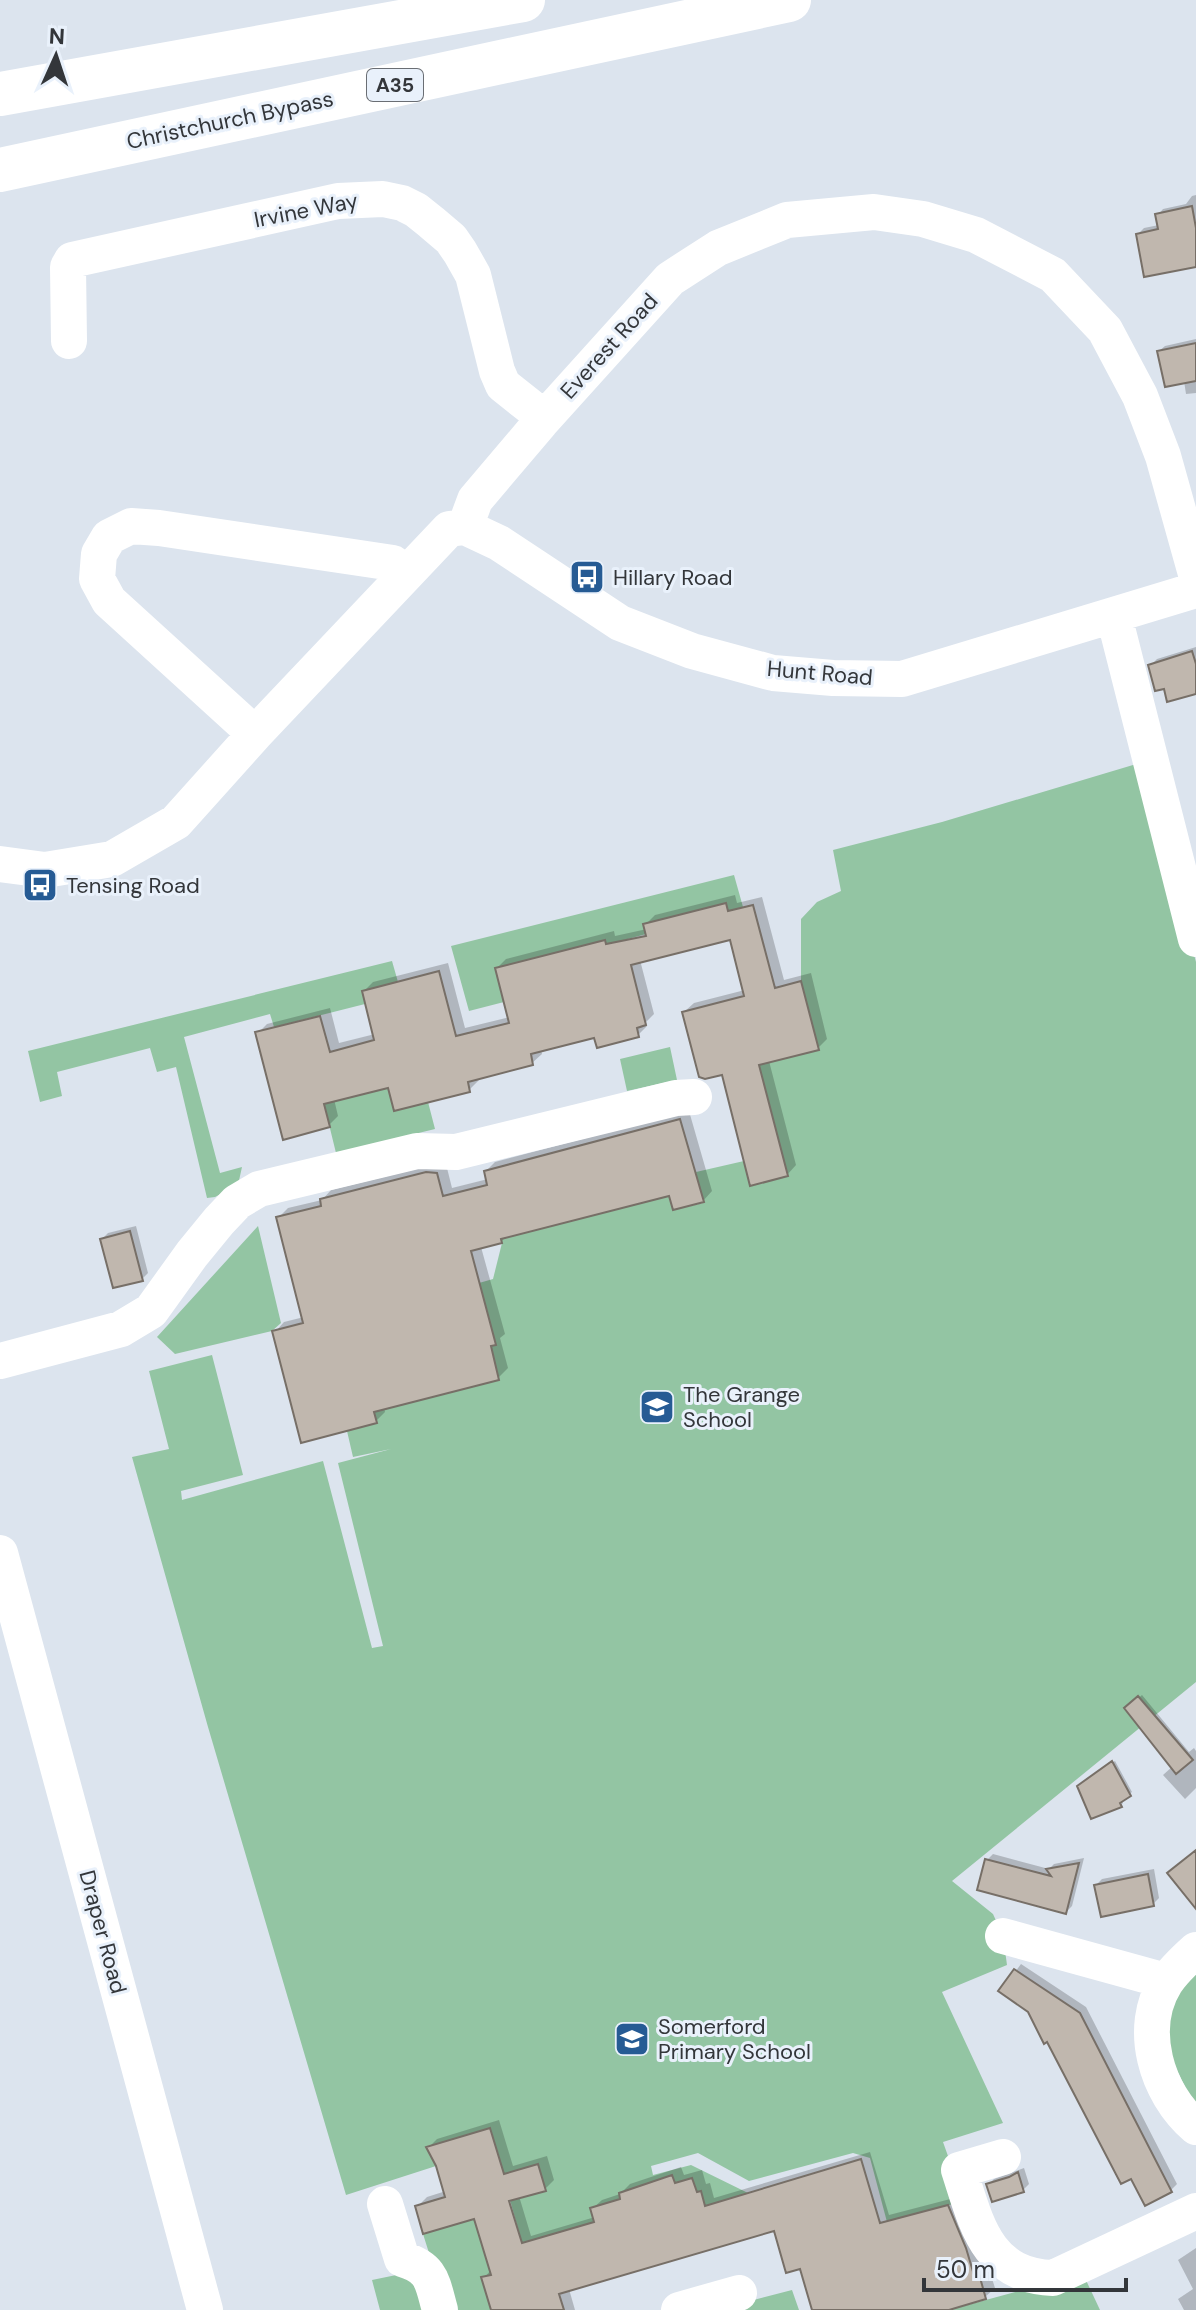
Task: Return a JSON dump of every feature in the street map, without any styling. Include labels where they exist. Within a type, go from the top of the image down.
[{"type":"main road","points":[[0,94],[523,0]]},
{"type":"main road","name":"Christchurch Bypass","points":[[0,170],[789,0]]},
{"type":"street","name":"Irvine Way","points":[[69,341],[68,267],[72,260],[338,201],[383,199],[416,210],[451,239],[473,275],[503,385],[532,408],[541,422]]},
{"type":"street","name":"Everest Road","points":[[465,527],[475,500],[670,279],[718,248],[787,220],[874,212],[923,219],[976,235],[1053,275],[1105,330],[1140,396],[1157,441],[1196,574]]},
{"type":"street","points":[[255,734],[109,601],[97,579],[99,554],[109,537],[131,526],[159,528],[393,563],[405,574]]},
{"type":"street","points":[[0,864],[45,870],[112,859],[176,822],[449,529],[465,527]]},
{"type":"street","name":"Hunt Road","points":[[465,527],[499,543],[620,623],[692,651],[773,673],[902,679],[1196,590]]},
{"type":"street","points":[[1114,616],[1196,939]]},
{"type":"street","points":[[0,1361],[121,1329],[151,1311],[219,1221],[237,1202],[259,1189],[417,1151],[456,1152],[676,1098],[694,1097]]},
{"type":"street","name":"Draper Road","points":[[0,1553],[205,2310]]},
{"type":"street","points":[[1003,1936],[1166,1981]]},
{"type":"street","points":[[1196,1950],[1166,1981],[1156,2005],[1152,2026],[1156,2066],[1170,2097],[1196,2127]]},
{"type":"street","points":[[1003,2157],[959,2170],[979,2232],[1002,2260],[1034,2277],[1053,2278],[1196,2211]]},
{"type":"street","points":[[385,2204],[402,2259],[417,2264],[429,2273],[440,2310]]},
{"type":"street","points":[[679,2310],[732,2300]]},
{"type":"green space","name":"The Grange School","points":[[1143,762],[1196,962],[1196,1682],[952,1881],[993,1914],[1003,1936],[1007,1965],[942,1992],[1003,2123],[943,2142],[964,2201],[887,2222],[870,2158],[853,2153],[749,2181],[698,2153],[651,2166],[653,2175],[691,2165],[748,2193],[705,2206],[701,2191],[697,2192],[692,2178],[675,2183],[672,2175],[619,2193],[620,2199],[591,2208],[594,2222],[522,2243],[490,2128],[426,2147],[436,2166],[346,2195],[132,1457],[169,1449],[149,1371],[212,1355],[243,1475],[181,1491],[182,1500],[323,1461],[372,1648],[383,1646],[338,1463],[391,1449],[353,1457],[347,1431],[361,1362],[499,1380],[491,1346],[496,1344],[479,1283],[493,1279],[501,1239],[669,1196],[673,1210],[703,1203],[696,1172],[744,1161],[751,1186],[788,1176],[759,1065],[819,1050],[801,981],[801,919],[817,902],[841,891],[833,850],[942,822]]},
{"type":"green space","points":[[734,875],[743,907],[728,911],[725,903],[644,924],[646,934],[606,945],[604,940],[495,968],[504,1002],[469,1011],[451,946]]},
{"type":"green space","points":[[392,961],[398,982],[362,991],[365,1004],[274,1027],[270,1014],[184,1037],[220,1173],[242,1167],[238,1185],[215,1197],[207,1198],[176,1067],[157,1072],[150,1048],[57,1072],[62,1096],[40,1102],[28,1051]]},
{"type":"green space","points":[[670,1047],[677,1080],[627,1091],[620,1059]]},
{"type":"green space","points":[[388,1088],[394,1111],[428,1102],[435,1129],[336,1153],[324,1104]]},
{"type":"green space","points":[[258,1226],[281,1323],[272,1331],[175,1354],[157,1337]]},
{"type":"green space","points":[[1196,1967],[1196,2110],[1163,2041],[1178,1988]]},
{"type":"green space","points":[[474,2219],[491,2275],[481,2278],[491,2310],[447,2310],[423,2234]]},
{"type":"green space","points":[[406,2273],[429,2310],[380,2310],[372,2280]]},
{"type":"green space","points":[[1085,2278],[1100,2310],[949,2310],[1019,2291],[1053,2291]]},
{"type":"green space","points":[[792,2290],[799,2310],[744,2310],[742,2303]]},
{"type":"building","points":[[1192,206],[1196,228],[1196,267],[1144,277],[1136,234],[1158,229],[1155,214]]},
{"type":"building","points":[[1196,343],[1196,381],[1165,387],[1157,351]]},
{"type":"building","points":[[1192,651],[1196,664],[1196,694],[1167,702],[1164,689],[1155,691],[1148,665]]},
{"type":"building","points":[[726,903],[728,911],[753,905],[775,988],[801,981],[819,1050],[759,1065],[788,1176],[750,1186],[722,1075],[705,1079],[699,1077],[682,1012],[744,996],[730,940],[631,965],[646,1025],[637,1028],[639,1037],[597,1048],[594,1038],[531,1054],[533,1065],[468,1082],[470,1092],[394,1111],[388,1088],[324,1104],[330,1127],[283,1140],[255,1032],[320,1016],[330,1052],[374,1040],[362,991],[439,971],[456,1036],[509,1023],[495,968],[605,940],[606,944],[646,936],[643,924]]},
{"type":"building","points":[[680,1119],[704,1202],[673,1210],[669,1196],[501,1239],[502,1243],[471,1251],[496,1345],[491,1346],[499,1380],[374,1412],[377,1423],[301,1443],[272,1331],[303,1323],[276,1217],[321,1206],[320,1199],[426,1172],[437,1173],[443,1196],[487,1185],[484,1171]]},
{"type":"building","points":[[130,1231],[143,1281],[113,1288],[100,1239]]},
{"type":"building","points":[[1138,1696],[1193,1760],[1176,1774],[1124,1708]]},
{"type":"building","points":[[1112,1761],[1131,1796],[1120,1803],[1122,1807],[1091,1819],[1077,1786]]},
{"type":"building","points":[[1196,1850],[1196,1909],[1167,1873]]},
{"type":"building","points":[[985,1859],[1051,1876],[1046,1869],[1079,1863],[1066,1914],[977,1890]]},
{"type":"building","points":[[1148,1874],[1154,1906],[1101,1917],[1094,1885]]},
{"type":"building","points":[[1014,1969],[1080,2013],[1172,2192],[1145,2206],[1131,2179],[1121,2184],[1047,2042],[1044,2044],[1028,2012],[998,1991]]},
{"type":"building","points":[[490,2128],[504,2174],[538,2164],[546,2191],[509,2201],[522,2243],[594,2222],[590,2208],[620,2199],[619,2193],[672,2175],[675,2183],[692,2178],[697,2192],[701,2191],[705,2206],[861,2159],[880,2223],[948,2205],[974,2275],[979,2274],[986,2299],[949,2310],[812,2310],[800,2269],[786,2273],[774,2231],[559,2294],[564,2310],[491,2310],[481,2277],[491,2275],[474,2219],[423,2234],[415,2206],[445,2197],[436,2166],[426,2147]]},
{"type":"building","points":[[1018,2172],[1024,2192],[992,2202],[986,2184]]},
{"type":"place","name":"Hillary Road","points":[[587,577]]},
{"type":"place","name":"Tensing Road","points":[[40,885]]},
{"type":"place","name":"The Grange School","points":[[657,1407]]},
{"type":"place","name":"Somerford Primary School","points":[[632,2039]]}]
